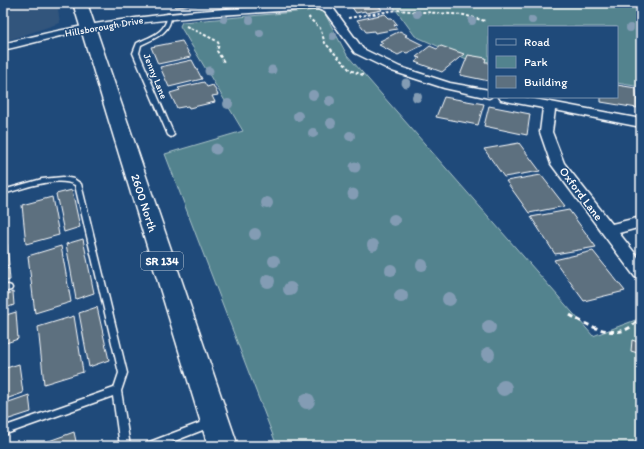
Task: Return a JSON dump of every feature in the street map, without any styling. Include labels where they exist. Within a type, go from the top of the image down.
[{"type":"main road","name":"SR 134","points":[[80,3],[86,28]]},
{"type":"main road","name":"2600 North","points":[[86,28],[219,433]]},
{"type":"street","name":"Hillsborough Drive","points":[[3,47],[28,39],[169,15],[319,6],[329,10],[338,20],[359,51],[396,69],[448,86],[488,94]]},
{"type":"street","points":[[510,98],[641,123]]},
{"type":"street","name":"Oxford Lane","points":[[549,106],[546,132],[558,164],[641,273]]},
{"type":"street","points":[[608,230],[641,222]]},
{"type":"lane","name":"Jenny Lane","points":[[169,15],[170,22],[167,28],[159,34],[139,44],[136,53],[171,135]]},
{"type":"lane","points":[[3,192],[56,179],[75,181],[78,184],[123,373],[117,391],[125,446]]},
{"type":"lane","points":[[3,431],[117,391]]},
{"type":"lane","points":[[150,446],[219,433]]},
{"type":"path","points":[[363,75],[350,70],[325,43],[320,28],[309,18],[317,15],[322,16],[326,21],[338,20],[397,10],[464,15],[485,21]]},
{"type":"path","points":[[169,15],[195,32],[216,40],[219,44],[217,51],[224,62]]},
{"type":"path","points":[[570,315],[589,327],[615,332],[634,324],[641,312]]},
{"type":"shaded area","points":[[3,3],[57,3],[60,23],[3,42]]},
{"type":"green space","points":[[391,3],[641,3],[641,87],[618,83],[618,26],[488,26],[488,63],[471,61],[415,36]]},
{"type":"green space","points":[[318,10],[324,12],[347,55],[593,336],[641,318],[641,446],[277,446],[165,154],[243,131],[180,26],[182,22]]},
{"type":"building","points":[[174,3],[206,3],[206,4],[175,7]]},
{"type":"building","points":[[349,3],[377,3],[382,10],[356,13]]},
{"type":"building","points":[[385,14],[389,18],[392,18],[397,24],[394,25],[397,29],[375,33],[374,31],[366,32],[357,20]]},
{"type":"building","points":[[400,31],[407,35],[405,36],[423,45],[407,53],[404,52],[398,55],[379,45],[383,43],[380,41]]},
{"type":"building","points":[[182,41],[191,57],[158,64],[151,47]]},
{"type":"building","points":[[430,46],[437,49],[441,46],[464,54],[442,72],[415,62],[420,58],[416,57]]},
{"type":"building","points":[[468,55],[486,58],[485,62],[488,62],[488,81],[460,75]]},
{"type":"building","points":[[192,60],[202,79],[169,87],[160,67]]},
{"type":"building","points":[[204,82],[207,87],[213,85],[218,95],[212,96],[215,102],[189,108],[188,106],[177,108],[170,93],[180,90],[178,88]]},
{"type":"building","points":[[618,85],[636,88],[637,108],[601,102],[601,98],[618,98]]},
{"type":"building","points":[[444,97],[484,104],[478,125],[436,117]]},
{"type":"building","points":[[489,106],[530,114],[527,135],[484,126]]},
{"type":"building","points":[[519,143],[540,171],[504,177],[484,149]]},
{"type":"building","points":[[541,175],[565,206],[529,213],[506,181]]},
{"type":"building","points":[[72,190],[80,227],[64,232],[56,194]]},
{"type":"building","points":[[52,197],[59,235],[26,244],[22,205]]},
{"type":"building","points":[[569,210],[596,247],[555,254],[531,217]]},
{"type":"building","points":[[83,239],[94,293],[76,299],[66,244]]},
{"type":"building","points":[[7,244],[9,265],[3,267],[3,245]]},
{"type":"building","points":[[61,246],[71,302],[35,313],[28,256]]},
{"type":"building","points":[[593,251],[625,291],[584,301],[554,260]]},
{"type":"building","points":[[9,268],[10,280],[3,282],[3,270]]},
{"type":"building","points":[[13,292],[14,305],[3,309],[3,296]]},
{"type":"building","points":[[97,307],[109,360],[89,367],[79,313]]},
{"type":"building","points":[[16,312],[18,339],[3,344],[3,316]]},
{"type":"building","points":[[74,316],[83,372],[44,384],[38,327]]},
{"type":"building","points":[[632,340],[641,343],[641,354],[631,351]]},
{"type":"building","points":[[19,364],[23,393],[3,400],[3,369]]},
{"type":"building","points":[[29,395],[31,412],[3,421],[3,404]]},
{"type":"building","points":[[74,432],[77,446],[35,446]]}]
